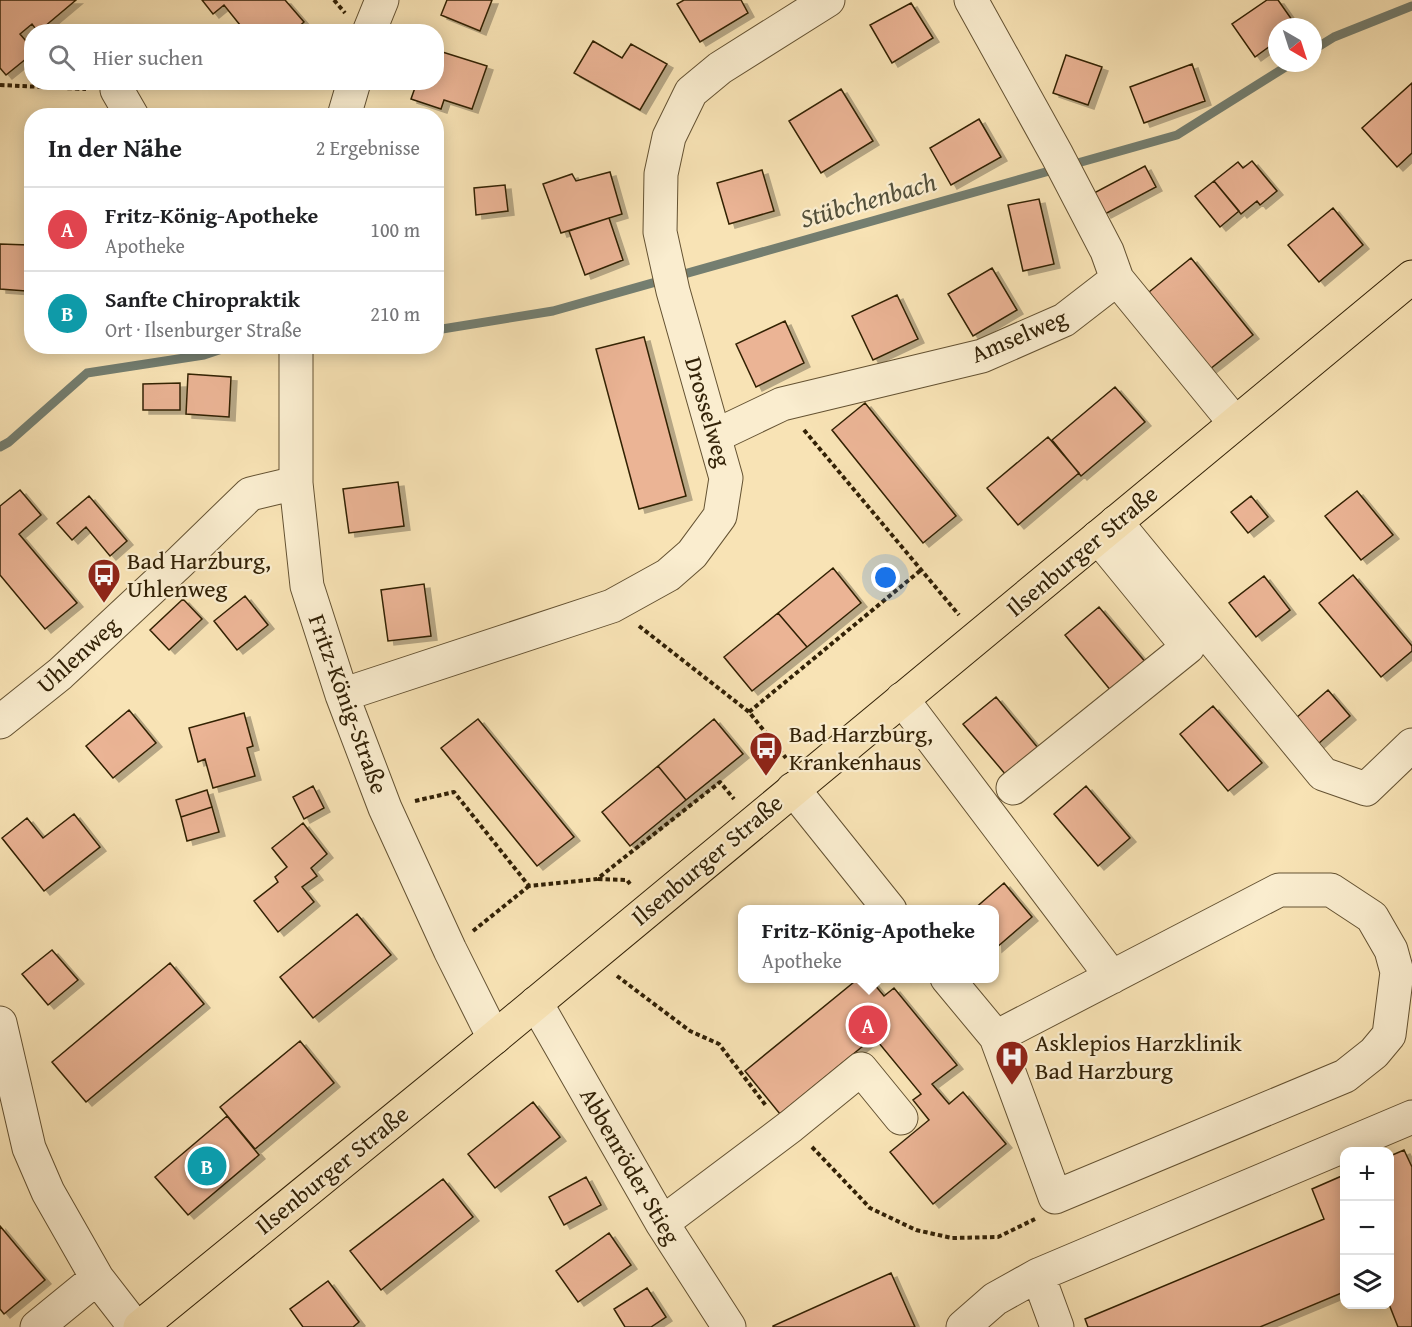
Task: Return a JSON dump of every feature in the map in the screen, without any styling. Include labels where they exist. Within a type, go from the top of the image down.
[{"type":"main road","name":"Ilsenburger Straße","points":[[137,1327],[494,1038],[1412,277]]},
{"type":"street","points":[[372,24],[382,0]]},
{"type":"street","name":"Drosselweg","points":[[342,696],[612,606],[668,575],[692,554],[720,516],[726,478],[670,279],[660,232],[661,174],[669,137],[691,92],[720,68],[828,0]]},
{"type":"street","points":[[971,0],[1011,68],[1063,166],[1107,251],[1117,279],[1235,423]]},
{"type":"street","points":[[346,108],[352,90]]},
{"type":"street","name":"Amselweg","points":[[715,436],[782,404],[982,356],[1064,320],[1117,279]]},
{"type":"street","name":"Fritz-König-Straße","points":[[295,354],[296,483],[307,586],[342,696],[385,808],[450,950],[494,1038]]},
{"type":"street","name":"Uhlenweg","points":[[0,722],[60,674],[250,494],[296,483]]},
{"type":"street","points":[[1107,529],[1323,774],[1366,789],[1412,745]]},
{"type":"street","points":[[1013,788],[1188,646],[1107,529]]},
{"type":"street","points":[[902,699],[1112,977]]},
{"type":"street","points":[[799,784],[888,905]]},
{"type":"street","points":[[951,983],[996,1037],[1054,1197],[1345,1076],[1374,1053],[1389,1035],[1397,972],[1391,950],[1372,917],[1331,890],[1279,890],[996,1037]]},
{"type":"street","name":"Abbenröder Stieg","points":[[536,1003],[662,1223],[729,1327]]},
{"type":"street","points":[[0,1023],[29,1148],[48,1192],[97,1278],[137,1327]]},
{"type":"street","points":[[662,1223],[791,1126],[861,1069],[901,1118]]},
{"type":"street","points":[[963,1327],[995,1299],[1038,1275],[1412,1117]]},
{"type":"street","points":[[1038,1275],[1057,1327]]},
{"type":"street","points":[[37,1327],[97,1278]]},
{"type":"path","points":[[0,86],[24,89]]},
{"type":"path","points":[[29,90],[124,103]]},
{"type":"path","points":[[782,404],[978,637]]},
{"type":"path","points":[[749,712],[921,570]]},
{"type":"path","points":[[612,606],[749,712],[799,784]]},
{"type":"path","points":[[450,950],[529,886],[597,879],[720,782],[753,821]]},
{"type":"path","points":[[385,808],[454,792],[529,886]]},
{"type":"building","points":[[0,0],[76,0],[48,24],[24,24],[24,31],[20,34],[24,39],[24,60],[6,75],[0,68]]},
{"type":"building","points":[[202,0],[285,0],[304,22],[302,24],[239,24],[224,5],[213,14]]},
{"type":"building","points":[[447,0],[492,0],[480,31],[441,15]]},
{"type":"building","points":[[684,0],[741,0],[748,13],[700,42],[677,4]]},
{"type":"building","points":[[1267,0],[1278,0],[1291,18],[1268,18],[1268,48],[1255,57],[1232,24]]},
{"type":"building","points":[[911,3],[933,38],[892,63],[870,25]]},
{"type":"building","points":[[593,41],[622,58],[631,44],[667,64],[640,110],[574,73]]},
{"type":"building","points":[[444,53],[487,66],[472,109],[444,100],[441,108],[438,108],[411,99],[414,90],[444,90]]},
{"type":"building","points":[[1066,55],[1102,67],[1088,105],[1053,93]]},
{"type":"building","points":[[1192,64],[1205,101],[1144,123],[1130,87]]},
{"type":"building","points":[[1412,83],[1412,153],[1397,167],[1362,128]]},
{"type":"building","points":[[841,89],[873,141],[821,173],[789,121]]},
{"type":"building","points":[[979,119],[1001,157],[951,185],[930,148]]},
{"type":"building","points":[[1252,161],[1277,191],[1260,205],[1257,201],[1241,214],[1214,181],[1238,162],[1243,168]]},
{"type":"building","points":[[1145,166],[1156,187],[1105,214],[1094,193]]},
{"type":"building","points":[[762,170],[774,211],[729,224],[717,183]]},
{"type":"building","points":[[610,172],[622,214],[561,233],[543,184],[572,174],[576,181]]},
{"type":"building","points":[[1214,181],[1239,211],[1220,227],[1195,196]]},
{"type":"building","points":[[505,185],[508,211],[476,215],[474,188]]},
{"type":"building","points":[[1039,199],[1054,264],[1023,271],[1008,205]]},
{"type":"building","points":[[1333,208],[1363,245],[1319,282],[1288,245]]},
{"type":"building","points":[[609,218],[623,260],[585,275],[569,231]]},
{"type":"building","points":[[0,244],[24,245],[24,291],[0,289]]},
{"type":"building","points":[[1191,258],[1253,335],[1210,369],[1149,292]]},
{"type":"building","points":[[992,268],[1017,310],[973,336],[948,294]]},
{"type":"building","points":[[897,295],[918,339],[873,360],[852,316]]},
{"type":"building","points":[[785,321],[804,363],[756,387],[736,344]]},
{"type":"building","points":[[644,337],[686,496],[639,509],[596,349]]},
{"type":"building","points":[[188,374],[231,377],[229,417],[186,414]]},
{"type":"building","points":[[180,383],[180,410],[143,410],[143,384]]},
{"type":"building","points":[[1115,387],[1145,422],[1081,476],[1052,440]]},
{"type":"building","points":[[865,403],[956,516],[923,543],[832,430]]},
{"type":"building","points":[[1048,437],[1079,473],[1018,525],[987,488]]},
{"type":"building","points":[[398,482],[404,526],[349,533],[343,489]]},
{"type":"building","points":[[20,490],[41,515],[19,534],[77,603],[45,629],[0,575],[0,506]]},
{"type":"building","points":[[1357,491],[1393,535],[1361,560],[1325,516]]},
{"type":"building","points":[[89,496],[127,541],[110,556],[86,527],[72,540],[57,523]]},
{"type":"building","points":[[1251,496],[1268,517],[1248,533],[1231,512]]},
{"type":"building","points":[[833,568],[861,603],[807,647],[778,613]]},
{"type":"building","points":[[1353,575],[1412,646],[1412,651],[1381,677],[1319,603]]},
{"type":"building","points":[[1264,576],[1290,610],[1256,637],[1229,603]]},
{"type":"building","points":[[424,584],[431,636],[388,641],[381,590]]},
{"type":"building","points":[[245,596],[268,625],[237,650],[214,621]]},
{"type":"building","points":[[183,599],[202,619],[169,650],[150,630]]},
{"type":"building","points":[[1099,607],[1147,664],[1112,692],[1065,635]]},
{"type":"building","points":[[778,613],[807,647],[752,691],[724,657]]},
{"type":"building","points":[[1328,690],[1350,716],[1318,744],[1296,718]]},
{"type":"building","points":[[996,697],[1038,748],[1006,775],[963,724]]},
{"type":"building","points":[[1213,706],[1262,763],[1228,791],[1180,734]]},
{"type":"building","points":[[129,710],[156,743],[113,778],[86,746]]},
{"type":"building","points":[[244,713],[253,746],[247,748],[255,776],[213,788],[205,759],[198,762],[189,728]]},
{"type":"building","points":[[478,719],[574,837],[537,866],[441,748]]},
{"type":"building","points":[[714,719],[743,754],[686,800],[658,766]]},
{"type":"building","points":[[658,766],[686,800],[630,846],[602,812]]},
{"type":"building","points":[[313,786],[324,808],[304,819],[293,797]]},
{"type":"building","points":[[1086,786],[1130,838],[1098,866],[1054,814]]},
{"type":"building","points":[[207,790],[212,807],[181,817],[176,800]]},
{"type":"building","points":[[212,807],[219,832],[187,841],[181,817]]},
{"type":"building","points":[[74,814],[100,847],[44,891],[2,838],[27,818],[43,838]]},
{"type":"building","points":[[303,823],[327,854],[311,868],[317,876],[302,887],[314,902],[278,932],[254,901],[278,882],[275,877],[287,867],[272,848]]},
{"type":"building","points":[[1004,883],[1032,917],[999,945],[999,905],[979,905]]},
{"type":"building","points":[[357,914],[391,955],[313,1018],[280,977]]},
{"type":"building","points":[[52,950],[78,980],[48,1005],[22,974]]},
{"type":"building","points":[[170,963],[204,1004],[86,1102],[52,1062]]},
{"type":"building","points":[[853,983],[873,983],[884,996],[894,988],[957,1065],[932,1084],[949,1104],[963,1092],[1006,1144],[933,1204],[890,1152],[929,1120],[913,1100],[921,1094],[874,1037],[780,1114],[745,1071]]},
{"type":"building","points":[[300,1041],[334,1083],[255,1149],[220,1107]]},
{"type":"building","points":[[533,1102],[560,1137],[495,1188],[468,1154]]},
{"type":"building","points":[[227,1116],[259,1155],[188,1215],[155,1177]]},
{"type":"building","points":[[1404,1150],[1412,1167],[1412,1327],[1398,1327],[1391,1309],[1394,1309],[1394,1154]]},
{"type":"building","points":[[586,1177],[601,1205],[564,1225],[549,1197]]},
{"type":"building","points":[[1340,1177],[1340,1294],[1260,1327],[1088,1327],[1085,1319],[1324,1219],[1312,1189]]},
{"type":"building","points":[[443,1179],[473,1217],[381,1290],[350,1251]]},
{"type":"building","points":[[0,1226],[45,1280],[4,1314],[0,1309]]},
{"type":"building","points":[[609,1233],[631,1265],[578,1302],[556,1271]]},
{"type":"building","points":[[891,1273],[915,1327],[773,1327],[773,1326]]},
{"type":"building","points":[[328,1281],[359,1322],[353,1327],[303,1327],[290,1309]]},
{"type":"building","points":[[647,1288],[666,1317],[651,1327],[625,1327],[614,1309]]},
{"type":"waterway","name":"Stübchenbach","points":[[1322,44],[1334,37],[1412,6]]},
{"type":"waterway","name":"Stübchenbach","points":[[444,329],[553,311],[1177,135],[1278,72]]},
{"type":"waterway","name":"Stübchenbach","points":[[0,447],[9,442],[87,373],[207,354]]},
{"type":"place","name":"Bad Harzburg, Uhlenweg","points":[[104,604]]},
{"type":"place","name":"Bad Harzburg, Krankenhaus","points":[[766,777]]},
{"type":"place","name":"Fritz-König-Apotheke","points":[[868,1025]]},
{"type":"place","name":"Asklepios Harzklinik Bad Harzburg","points":[[1012,1086]]},
{"type":"place","name":"Sanfte Chiropraktik","points":[[207,1166]]}]
